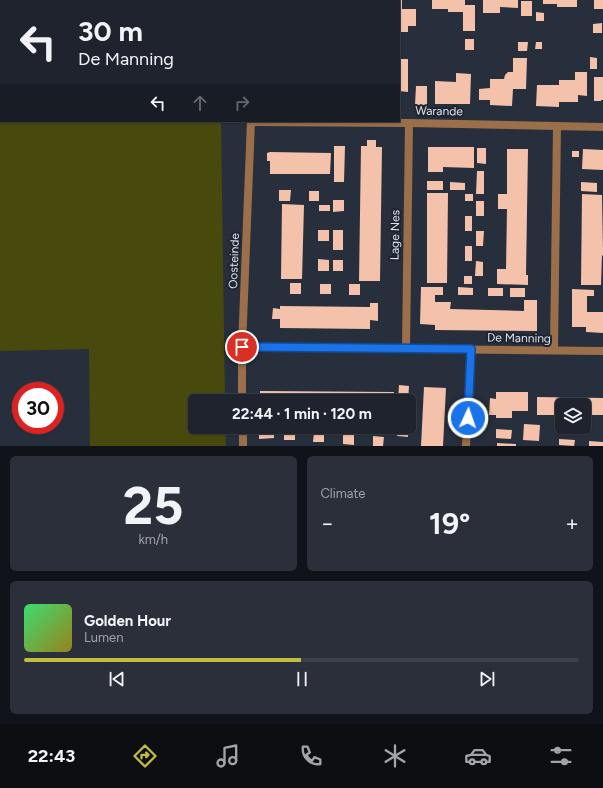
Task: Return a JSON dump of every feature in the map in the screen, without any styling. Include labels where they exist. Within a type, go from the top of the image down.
[{"type":"street","name":"Warande","points":[[251,122],[409,123],[603,127]]},
{"type":"street","name":"Oosteinde","points":[[242,394],[242,347],[251,122]]},
{"type":"street","name":"Lage Nes","points":[[406,348],[409,123]]},
{"type":"street","points":[[554,350],[557,126]]},
{"type":"street","name":"De Manning","points":[[242,347],[603,351]]},
{"type":"street","points":[[466,446],[471,349]]},
{"type":"street","points":[[242,434],[243,446]]},
{"type":"shaded area","points":[[0,122],[221,122],[225,394],[188,394],[188,434],[225,434],[226,446],[90,446],[89,349],[0,351]]},
{"type":"building","points":[[400,0],[402,0],[402,9],[416,9],[416,26],[408,26],[408,32],[400,32]]},
{"type":"building","points":[[432,0],[465,0],[465,5],[475,5],[475,31],[463,31],[463,12],[448,12],[448,9],[432,9]]},
{"type":"building","points":[[483,0],[518,0],[518,8],[500,7],[500,13],[483,13]]},
{"type":"building","points":[[543,0],[577,0],[577,7],[557,7],[557,4],[543,4]]},
{"type":"building","points":[[594,0],[603,0],[603,9],[594,9]]},
{"type":"building","points":[[521,1],[532,1],[532,16],[521,16]]},
{"type":"building","points":[[536,12],[544,13],[544,21],[536,21]]},
{"type":"building","points":[[602,23],[602,33],[593,33],[593,24]]},
{"type":"building","points":[[465,39],[474,39],[474,50],[465,50]]},
{"type":"building","points":[[518,42],[528,42],[527,51],[518,51]]},
{"type":"building","points":[[536,42],[542,42],[542,49],[535,49]]},
{"type":"building","points":[[590,57],[597,58],[597,69],[590,69]]},
{"type":"building","points":[[513,58],[527,58],[526,89],[513,89],[512,106],[490,105],[490,100],[479,100],[479,89],[490,88],[490,79],[504,79],[508,72],[513,72]]},
{"type":"building","points":[[400,59],[408,59],[408,92],[400,91]]},
{"type":"building","points":[[575,72],[587,72],[587,96],[578,95],[578,102],[559,102],[559,107],[536,106],[537,85],[559,85],[559,80],[575,80]]},
{"type":"building","points":[[456,73],[471,74],[470,104],[435,104],[435,81],[456,82]]},
{"type":"building","points":[[594,77],[603,77],[603,100],[601,101],[594,101]]},
{"type":"building","points":[[416,86],[427,86],[427,105],[415,105]]},
{"type":"building","points":[[367,140],[376,140],[376,147],[382,147],[380,281],[359,281],[361,146],[367,146]]},
{"type":"building","points":[[334,146],[345,146],[344,182],[334,182]]},
{"type":"building","points":[[428,147],[474,147],[474,168],[443,167],[443,172],[428,172]]},
{"type":"building","points":[[477,148],[486,148],[486,164],[477,163]]},
{"type":"building","points":[[507,149],[528,149],[526,275],[528,275],[528,285],[497,284],[497,269],[506,269],[507,209],[498,209],[498,194],[507,194]]},
{"type":"building","points":[[583,149],[603,150],[603,170],[582,169]]},
{"type":"building","points":[[572,151],[579,151],[579,157],[572,157]]},
{"type":"building","points":[[267,153],[331,153],[330,174],[270,174],[270,161],[267,161]]},
{"type":"building","points":[[477,171],[484,171],[484,194],[476,194]]},
{"type":"building","points":[[427,181],[443,181],[443,190],[427,190]]},
{"type":"building","points":[[450,182],[465,183],[465,190],[450,190]]},
{"type":"building","points":[[581,182],[597,183],[597,192],[581,191]]},
{"type":"building","points":[[279,190],[291,190],[290,201],[279,201]]},
{"type":"building","points":[[309,191],[319,191],[319,201],[309,201]]},
{"type":"building","points":[[427,193],[448,193],[447,283],[427,283]]},
{"type":"building","points":[[465,194],[473,194],[473,201],[465,201]]},
{"type":"building","points":[[582,194],[602,195],[603,255],[601,285],[581,285]]},
{"type":"building","points":[[333,200],[344,200],[344,211],[333,212]]},
{"type":"building","points":[[476,201],[484,201],[484,216],[476,216]]},
{"type":"building","points":[[282,204],[304,205],[302,279],[281,279]]},
{"type":"building","points":[[319,205],[330,205],[330,211],[319,211]]},
{"type":"building","points":[[465,216],[472,216],[472,231],[465,231]]},
{"type":"building","points":[[318,230],[329,230],[329,241],[318,241]]},
{"type":"building","points":[[333,230],[343,230],[343,250],[333,250]]},
{"type":"building","points":[[476,231],[484,231],[483,246],[476,246]]},
{"type":"building","points":[[465,246],[472,246],[472,261],[465,261]]},
{"type":"building","points":[[318,259],[329,260],[329,271],[318,271]]},
{"type":"building","points":[[333,260],[343,260],[343,271],[333,271]]},
{"type":"building","points":[[476,261],[483,262],[483,276],[475,276]]},
{"type":"building","points":[[464,276],[472,276],[472,284],[464,284]]},
{"type":"building","points":[[290,283],[301,283],[301,294],[290,294]]},
{"type":"building","points":[[320,284],[331,284],[331,294],[320,294]]},
{"type":"building","points":[[349,284],[360,284],[360,295],[349,295]]},
{"type":"building","points":[[421,287],[443,287],[443,295],[435,295],[435,302],[451,302],[450,309],[524,311],[524,300],[537,300],[537,331],[435,330],[435,325],[420,324]]},
{"type":"building","points":[[458,287],[473,288],[473,295],[458,295]]},
{"type":"building","points":[[488,288],[503,288],[503,296],[488,296]]},
{"type":"building","points":[[510,288],[525,288],[525,297],[510,297]]},
{"type":"building","points":[[572,289],[594,290],[594,296],[587,296],[587,312],[603,312],[603,333],[586,332],[586,327],[572,327]]},
{"type":"building","points":[[370,303],[378,303],[378,321],[370,320],[370,329],[280,328],[280,319],[272,319],[273,308],[280,309],[280,306],[370,307]]},
{"type":"building","points":[[399,385],[409,386],[408,394],[398,394]]},
{"type":"building","points":[[424,387],[446,388],[443,446],[421,446]]},
{"type":"building","points":[[260,391],[394,392],[394,394],[260,394]]},
{"type":"building","points":[[496,392],[528,392],[528,411],[512,411],[512,418],[496,418],[496,415],[489,415],[490,398],[496,399]]},
{"type":"building","points":[[537,397],[603,398],[603,415],[591,415],[591,398],[555,398],[555,415],[537,415]]},
{"type":"building","points":[[524,424],[540,425],[539,441],[523,440]]},
{"type":"building","points":[[496,429],[512,430],[511,439],[496,438]]},
{"type":"building","points":[[259,434],[274,434],[274,438],[259,439]]},
{"type":"building","points":[[284,434],[295,434],[295,440],[284,440]]},
{"type":"building","points":[[314,434],[324,434],[324,442],[313,442]]},
{"type":"building","points":[[343,434],[354,434],[354,445],[343,444]]},
{"type":"building","points":[[397,434],[408,434],[408,437],[397,436]]},
{"type":"building","points":[[373,436],[384,437],[383,446],[373,446]]},
{"type":"building","points":[[559,439],[575,440],[574,446],[559,445]]},
{"type":"building","points":[[589,441],[603,442],[603,446],[589,446]]},
{"type":"building","points":[[497,443],[516,444],[516,446],[497,446]]},
{"type":"route","points":[[242,347],[471,349],[468,418]]}]
